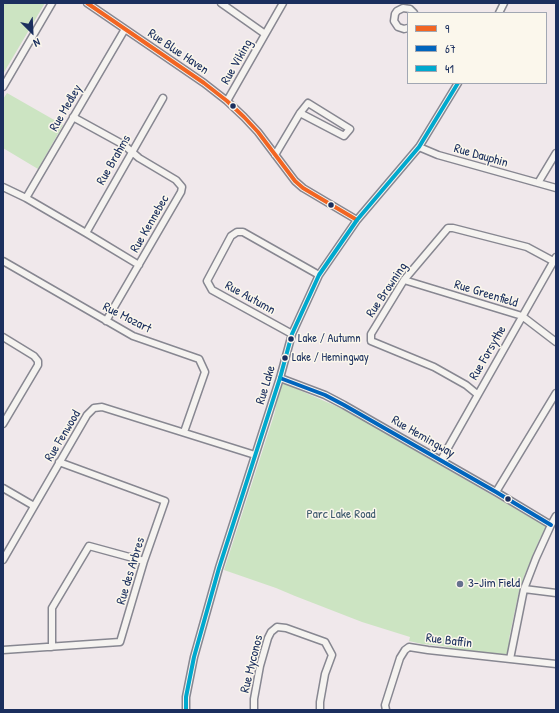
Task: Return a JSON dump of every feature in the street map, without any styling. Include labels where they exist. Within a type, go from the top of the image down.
[{"type":"street","points":[[3,87],[52,3]]},
{"type":"street","name":"Rue Blue Haven","points":[[87,3],[204,82],[227,101],[258,132],[295,181],[303,188],[357,220]]},
{"type":"street","name":"Rue Viking","points":[[221,3],[265,34]]},
{"type":"street","name":"Rue Viking","points":[[227,101],[284,3]]},
{"type":"street","points":[[499,12],[504,3]]},
{"type":"street","points":[[407,28],[404,29],[398,26],[394,21],[395,14],[403,8],[410,9],[413,12]]},
{"type":"street","name":"Rue Medley","points":[[26,198],[125,29]]},
{"type":"street","name":"Rue Lake","points":[[186,710],[186,697],[194,656],[219,568],[280,378],[292,334],[319,275],[357,220],[419,147],[457,84]]},
{"type":"street","name":"Rue Brahms","points":[[86,233],[163,98]]},
{"type":"street","points":[[275,155],[300,113],[308,103],[350,129],[344,136],[300,113]]},
{"type":"street","name":"Rue Kennebec","points":[[73,117],[124,145],[139,158],[176,180],[182,188],[106,321]]},
{"type":"street","name":"Rue Dauphin","points":[[419,147],[438,155],[556,188]]},
{"type":"street","points":[[538,184],[556,153]]},
{"type":"street","points":[[3,186],[139,265]]},
{"type":"street","name":"Rue Browning","points":[[477,394],[466,385],[434,367],[371,341],[371,334],[404,280],[448,228],[527,247],[547,257],[555,259]]},
{"type":"street","name":"Rue Autumn","points":[[292,334],[212,290],[207,281],[231,236],[237,232],[243,232],[319,275]]},
{"type":"street","name":"Rue Forsythe","points":[[441,460],[477,394],[555,259]]},
{"type":"street","name":"Rue Mozart","points":[[3,260],[133,336],[199,359],[205,372],[184,432]]},
{"type":"street","name":"Rue Greenfield","points":[[404,280],[522,316],[556,342]]},
{"type":"street","points":[[3,337],[38,360],[38,365],[6,413],[3,424]]},
{"type":"street","name":"Rue Hemingway","points":[[280,378],[337,401],[551,524]]},
{"type":"street","points":[[496,492],[556,393]]},
{"type":"street","name":"Rue Fenwood","points":[[3,560],[87,415],[94,408],[102,407],[255,455]]},
{"type":"street","name":"Rue des Arbres","points":[[3,650],[120,642],[144,561],[165,501],[59,462]]},
{"type":"street","points":[[3,488],[34,506]]},
{"type":"street","points":[[510,659],[524,589],[551,524],[556,516]]},
{"type":"street","points":[[52,647],[52,608],[89,546],[144,561]]},
{"type":"street","points":[[524,589],[556,593]]},
{"type":"street","name":"Rue Myconos","points":[[254,710],[254,699],[259,673],[268,638],[271,632],[277,627],[286,628],[325,642],[332,655],[326,674],[320,702],[320,710]]},
{"type":"street","name":"Rue Baffin","points":[[386,710],[385,705],[400,658],[404,651],[411,647],[556,664]]},
{"type":"green space","points":[[3,3],[45,3],[3,74]]},
{"type":"green space","points":[[7,93],[63,125],[38,169],[3,148],[3,99]]},
{"type":"green space","name":"Parc Lake Road","points":[[280,378],[290,386],[354,415],[540,523],[551,525],[540,538],[519,591],[509,639],[510,659],[409,641],[410,637],[362,622],[276,588],[224,570],[275,412]]},
{"type":"transit line","name":"9","points":[[87,3],[204,83],[227,101],[258,132],[295,181],[303,188],[357,220]]},
{"type":"transit line","name":"41","points":[[186,710],[186,697],[194,657],[219,568],[280,378],[292,334],[319,275],[357,220],[419,147],[457,84]]},
{"type":"transit line","name":"67","points":[[280,378],[325,395],[344,405],[551,525]]},
{"type":"place","name":"Lake / Autumn","points":[[291,339]]},
{"type":"place","name":"Lake / Hemingway","points":[[285,358]]},
{"type":"place","name":"3-Jim Field","points":[[460,584]]}]
